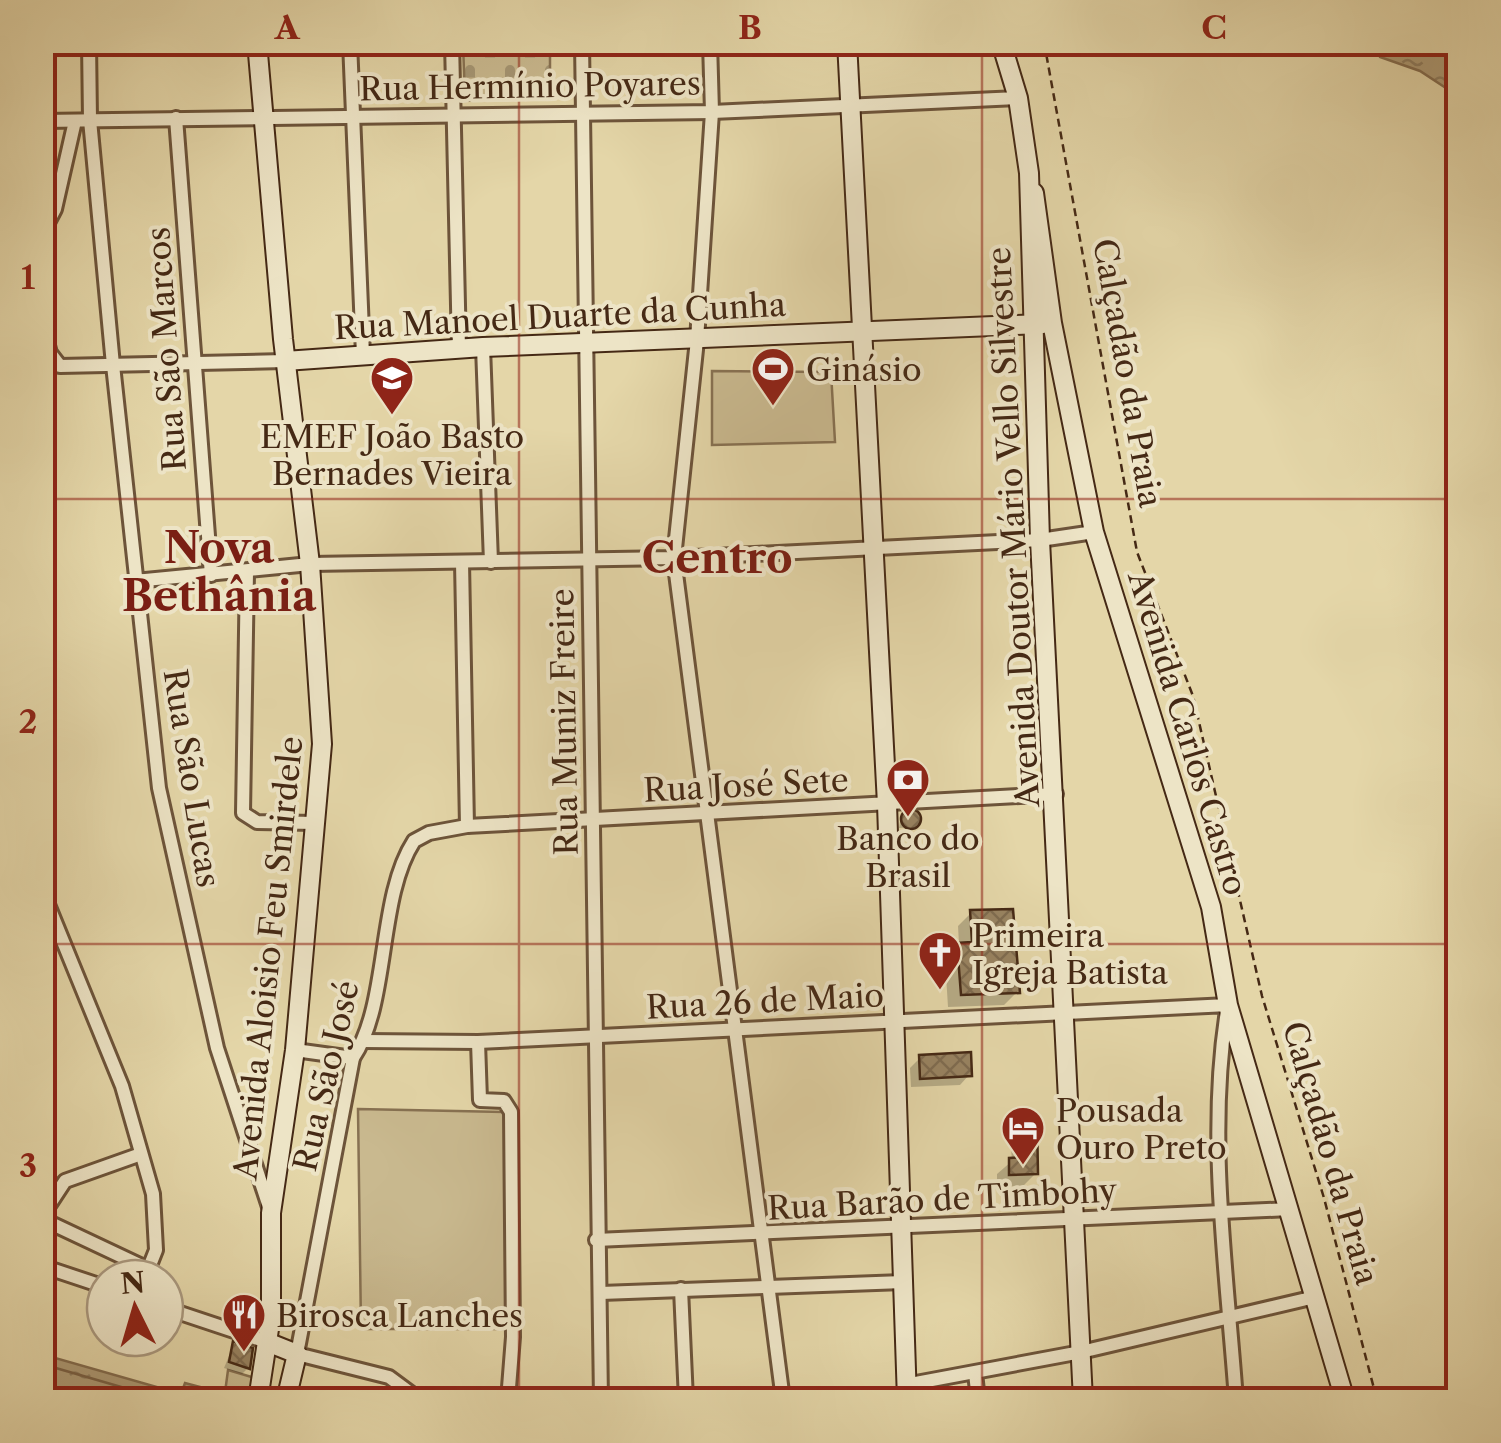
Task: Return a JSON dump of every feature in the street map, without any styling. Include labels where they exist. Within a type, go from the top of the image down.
[{"type":"street","name":"Rua São Lucas","points":[[89,42],[90,120],[113,365],[163,807],[218,1048],[272,1213]]},
{"type":"street","name":"Avenida Aloisio Feu Smirdele","points":[[257,42],[285,361],[310,564],[322,729],[295,1050],[272,1213],[273,1285],[258,1400]]},
{"type":"street","points":[[350,42],[363,355]]},
{"type":"street","points":[[452,42],[460,349]]},
{"type":"street","name":"Rua Muniz Freire","points":[[582,42],[601,1400]]},
{"type":"street","points":[[710,42],[712,112],[697,340],[674,558],[704,815],[783,1400]]},
{"type":"street","points":[[847,42],[887,804],[904,1229],[906,1393],[976,1373],[1315,1297]]},
{"type":"street","name":"Avenida Doutor Mário Vello Silvestre","points":[[1001,42],[1018,98],[1029,173],[1040,540],[1056,794],[1083,1400]]},
{"type":"street","name":"Rua Hermínio Poyares","points":[[42,121],[452,112],[712,112],[1018,98]]},
{"type":"street","name":"Rua São Marcos","points":[[176,118],[212,575]]},
{"type":"street","points":[[42,234],[55,209],[75,121]]},
{"type":"street","name":"Avenida Carlos Castro","points":[[1029,173],[1041,220],[1052,324],[1094,532],[1211,907],[1228,1005],[1222,1042],[1221,1214],[1236,1400]]},
{"type":"street","name":"Rua Manoel Duarte da Cunha","points":[[42,324],[54,362],[70,367],[285,361],[460,349],[1052,324]]},
{"type":"street","points":[[482,348],[491,562]]},
{"type":"street","points":[[135,581],[310,564],[674,558],[1040,540],[1094,532]]},
{"type":"street","points":[[462,562],[467,826]]},
{"type":"street","points":[[247,572],[243,813],[257,822],[316,823]]},
{"type":"street","name":"Rua José Sete","points":[[439,830],[1056,794]]},
{"type":"street","name":"Rua São José","points":[[297,1354],[353,1058],[364,1041],[408,851],[421,836],[439,830]]},
{"type":"street","points":[[42,890],[122,1086],[158,1231],[150,1258]]},
{"type":"street","points":[[42,940],[57,933]]},
{"type":"street","points":[[1228,1005],[1345,1400]]},
{"type":"street","name":"Rua 26 de Maio","points":[[364,1041],[478,1042],[1228,1005]]},
{"type":"street","points":[[478,1042],[480,1100],[504,1101],[512,1112],[513,1338],[508,1400]]},
{"type":"street","points":[[295,1050],[353,1058]]},
{"type":"street","points":[[116,1258],[42,1218],[65,1181],[141,1154]]},
{"type":"street","name":"Rua Barão de Timbohy","points":[[596,1240],[1290,1209]]},
{"type":"street","points":[[42,1266],[85,1281]]},
{"type":"street","points":[[601,1293],[903,1282]]},
{"type":"street","points":[[681,1290],[686,1400]]},
{"type":"street","points":[[185,1315],[297,1354],[390,1377],[420,1400]]},
{"type":"street","points":[[286,1400],[297,1354]]},
{"type":"street","points":[[976,1373],[978,1400]]},
{"type":"path","name":"Calçadão da Praia","points":[[1044,42],[1136,552],[1193,696],[1262,996],[1324,1198],[1377,1400]]},
{"type":"path","points":[[833,1400],[906,1393]]},
{"type":"green space","points":[[463,43],[550,43],[550,95],[465,101]]},
{"type":"green space","name":"Ginásio","points":[[712,371],[831,372],[835,442],[712,445]]},
{"type":"green space","points":[[358,1109],[504,1112],[507,1329],[361,1329]]},
{"type":"green space","points":[[228,1370],[255,1378],[251,1400],[224,1400]]},
{"type":"water","points":[[1374,43],[1458,43],[1458,96],[1420,71],[1380,57]]},
{"type":"water","points":[[42,1329],[49,1333],[44,1351],[48,1356],[181,1394],[185,1383],[208,1389],[212,1396],[231,1395],[234,1400],[43,1400]]},
{"type":"building","points":[[911,809],[921,819],[911,829],[901,819]]},
{"type":"building","points":[[1013,909],[1020,993],[961,995],[957,943],[972,942],[970,910]]},
{"type":"building","points":[[971,1052],[972,1076],[920,1079],[919,1055]]},
{"type":"building","points":[[1037,1118],[1038,1174],[1009,1175],[1009,1158],[1025,1157],[1021,1119]]},
{"type":"building","name":"Birosca Lanches","points":[[233,1341],[253,1348],[250,1369],[229,1362]]},
{"type":"place","name":"Ginásio","points":[[773,407]]},
{"type":"place","name":"EMEF João Basto Bernades Vieira","points":[[392,416]]},
{"type":"place","name":"Banco do Brasil","points":[[908,818]]},
{"type":"place","name":"Primeira Igreja Batista","points":[[940,991]]},
{"type":"place","name":"Pousada Ouro Preto","points":[[1023,1166]]},
{"type":"place","name":"Birosca Lanches","points":[[244,1353]]},
{"type":"district","name":"Centro","points":[[717,558]]},
{"type":"district","name":"Nova Bethânia","points":[[219,572]]}]
